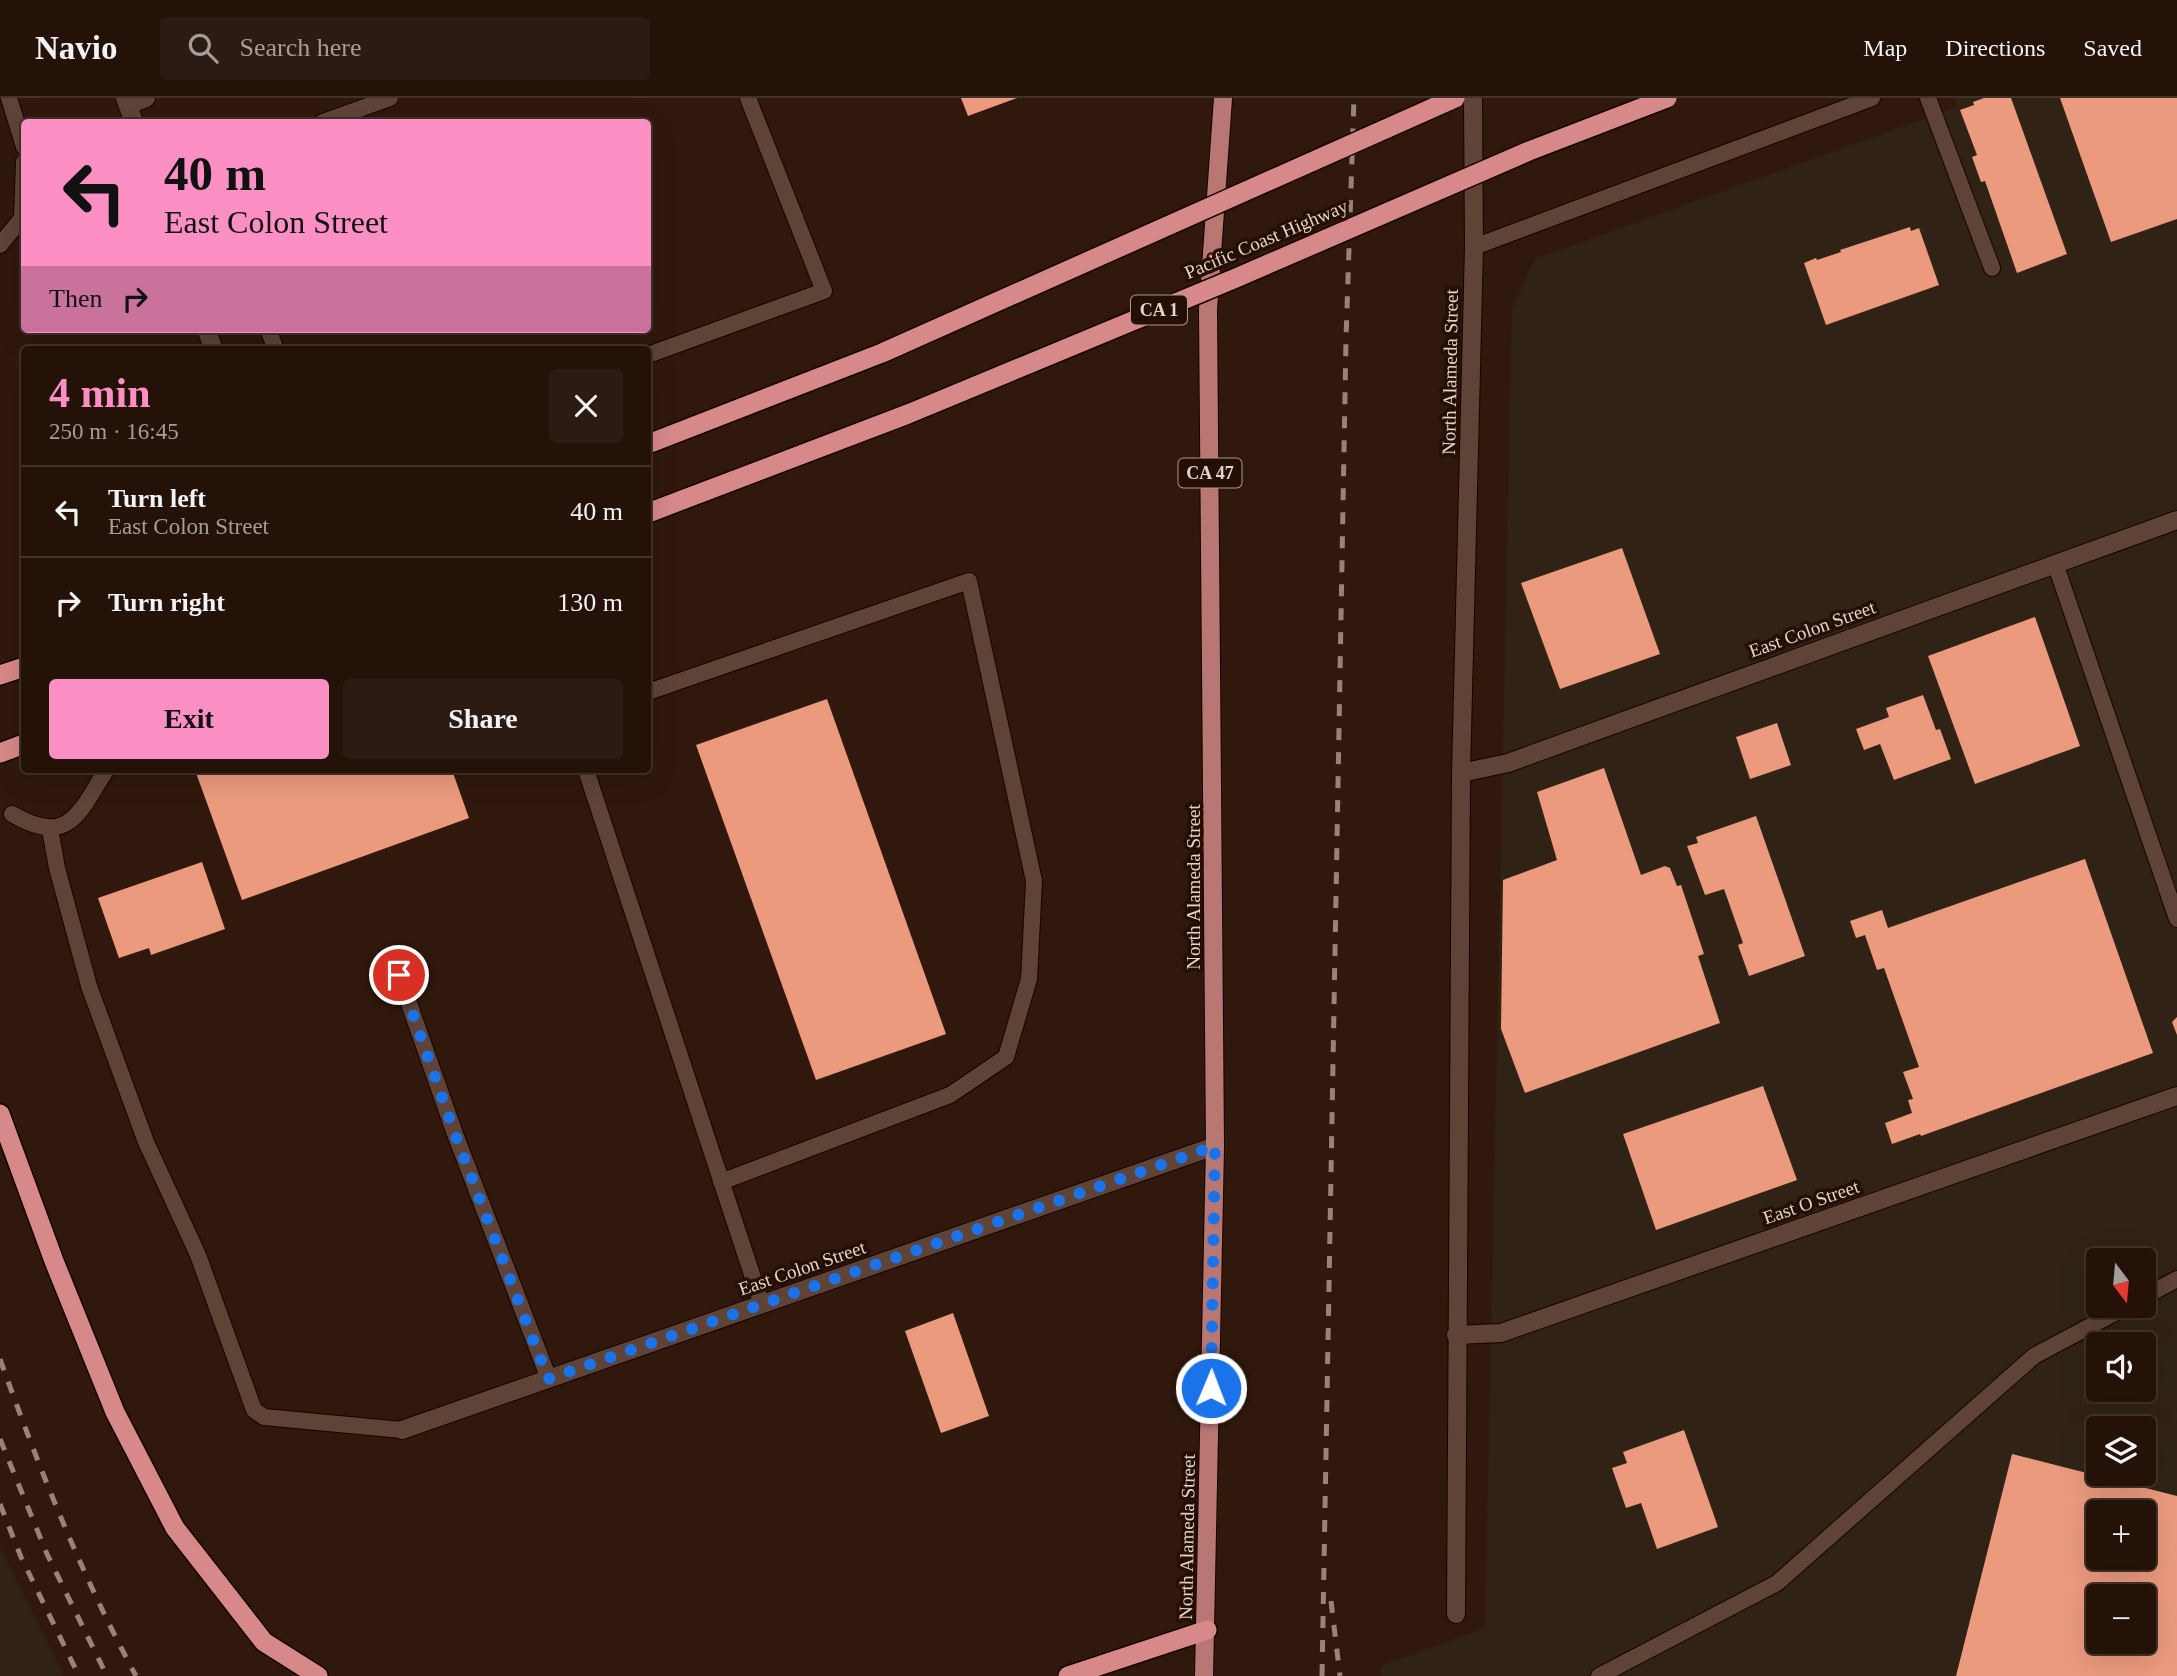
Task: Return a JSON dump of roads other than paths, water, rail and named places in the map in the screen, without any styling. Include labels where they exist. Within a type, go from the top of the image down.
[{"type":"highway","points":[[651,443],[882,353],[1455,98]]},
{"type":"highway","name":"Pacific Coast Highway","points":[[651,512],[908,414],[1236,278],[1529,151],[1667,98]]},
{"type":"highway","points":[[0,675],[21,668]]},
{"type":"highway","points":[[0,753],[21,745]]},
{"type":"highway","points":[[0,1114],[54,1261],[115,1412],[175,1528],[264,1642],[318,1676]]},
{"type":"highway","points":[[1068,1676],[1207,1630]]},
{"type":"main road","name":"North Alameda Street","points":[[1204,1676],[1215,1146],[1208,310],[1223,98]]},
{"type":"street","points":[[133,119],[126,102],[146,98]]},
{"type":"street","name":"North Alameda Street","points":[[1456,1614],[1461,773],[1474,247],[1473,98]]},
{"type":"street","name":"East Colon Street","points":[[1461,773],[1508,764],[2177,520]]},
{"type":"street","name":"East O Street","points":[[1456,1335],[1501,1333],[2177,1096]]},
{"type":"street","name":"East Colon Street","points":[[402,1430],[1215,1146]]},
{"type":"lane","points":[[9,98],[21,136]]},
{"type":"lane","points":[[331,119],[390,98]]},
{"type":"lane","points":[[651,354],[824,291],[748,98]]},
{"type":"lane","points":[[1474,247],[1872,98]]},
{"type":"lane","points":[[1928,98],[1992,268]]},
{"type":"lane","points":[[0,244],[21,219]]},
{"type":"lane","points":[[2055,563],[2177,919]]},
{"type":"lane","points":[[651,691],[969,581],[1034,881],[1029,979],[1006,1057],[950,1095],[721,1182]]},
{"type":"lane","points":[[12,814],[32,826],[50,829],[71,821],[82,810],[104,773]]},
{"type":"lane","points":[[587,773],[762,1304]]},
{"type":"lane","points":[[50,829],[57,867],[89,986],[146,1142],[198,1255],[254,1410],[264,1417],[402,1430]]},
{"type":"lane","points":[[399,975],[455,1134],[548,1379]]},
{"type":"lane","points":[[2156,1290],[2177,1279]]},
{"type":"lane","points":[[1599,1676],[1777,1583],[2034,1356],[2105,1318]]},
{"type":"railway","points":[[1322,1676],[1346,339],[1354,98]]},
{"type":"railway","points":[[0,1359],[62,1520],[97,1599],[136,1676]]},
{"type":"railway","points":[[0,1439],[47,1554],[107,1676]]},
{"type":"railway","points":[[0,1504],[21,1557],[79,1676]]},
{"type":"railway","points":[[1331,1601],[1340,1676]]}]
